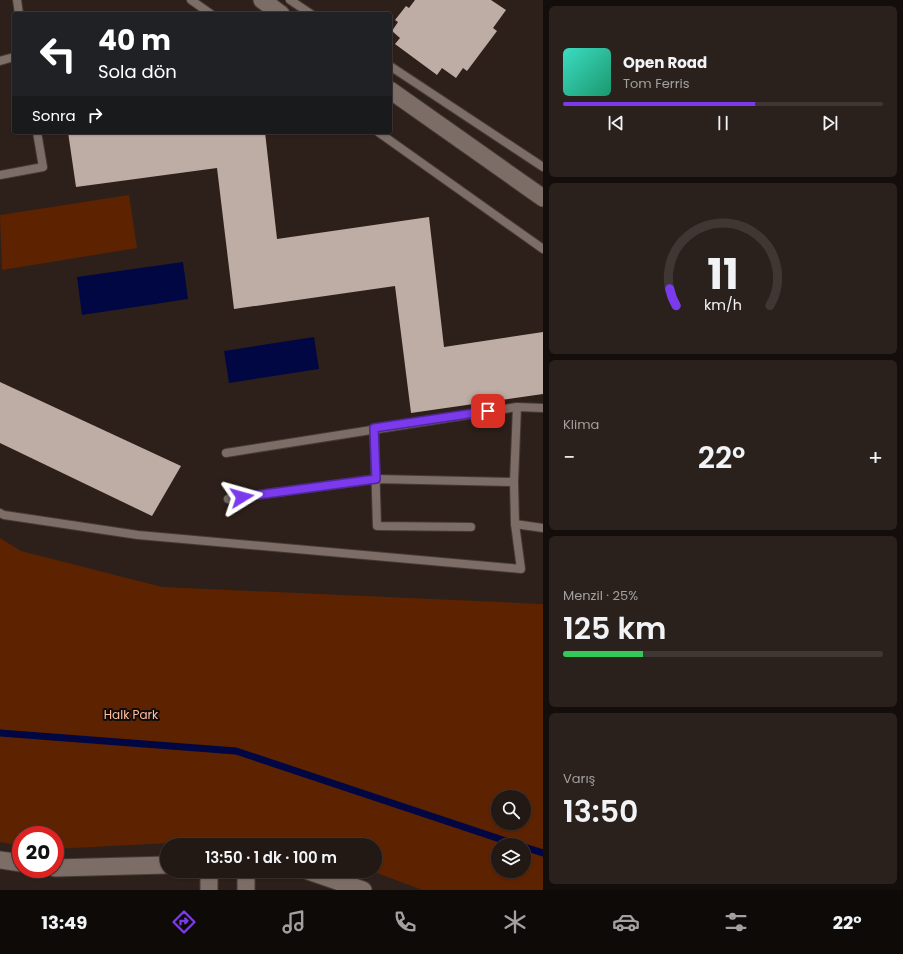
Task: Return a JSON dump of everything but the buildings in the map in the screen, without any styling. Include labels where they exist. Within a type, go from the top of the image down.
[{"type":"street","points":[[262,0],[279,12]]},
{"type":"street","points":[[392,91],[543,198]]},
{"type":"street","points":[[0,860],[12,862]]},
{"type":"street","points":[[64,868],[160,865]]},
{"type":"street","points":[[209,878],[209,890]]},
{"type":"street","points":[[246,878],[246,890]]},
{"type":"street","points":[[328,878],[363,890]]},
{"type":"lane","points":[[17,0],[19,12]]},
{"type":"lane","points":[[191,0],[208,12]]},
{"type":"lane","points":[[290,0],[308,12]]},
{"type":"lane","points":[[0,61],[12,58]]},
{"type":"lane","points":[[392,67],[543,167]]},
{"type":"lane","points":[[0,175],[43,167],[37,134]]},
{"type":"lane","points":[[381,134],[543,249]]},
{"type":"lane","points":[[0,513],[4,516],[138,535],[521,569],[515,524],[514,482],[517,407]]},
{"type":"lane","points":[[226,453],[374,428],[517,407],[543,408]]},
{"type":"lane","points":[[374,428],[377,526],[471,527]]},
{"type":"lane","points":[[228,499],[376,479],[514,482]]},
{"type":"lane","points":[[515,524],[543,528]]},
{"type":"green space","points":[[129,195],[137,248],[2,270],[0,215]]},
{"type":"green space","name":"Halk Park","points":[[0,538],[21,551],[162,587],[543,604],[543,890],[422,890],[382,875],[382,838],[160,838],[160,843],[64,849],[64,826],[12,826],[12,844],[0,842]]},
{"type":"shaded area","points":[[183,262],[188,299],[82,315],[77,277]]},
{"type":"shaded area","points":[[314,337],[319,369],[229,383],[224,351]]},
{"type":"waterway","points":[[0,733],[236,751],[497,838]]},
{"type":"waterway","points":[[531,849],[543,853]]},
{"type":"route","points":[[242,497],[376,479],[374,428],[488,411]]}]
